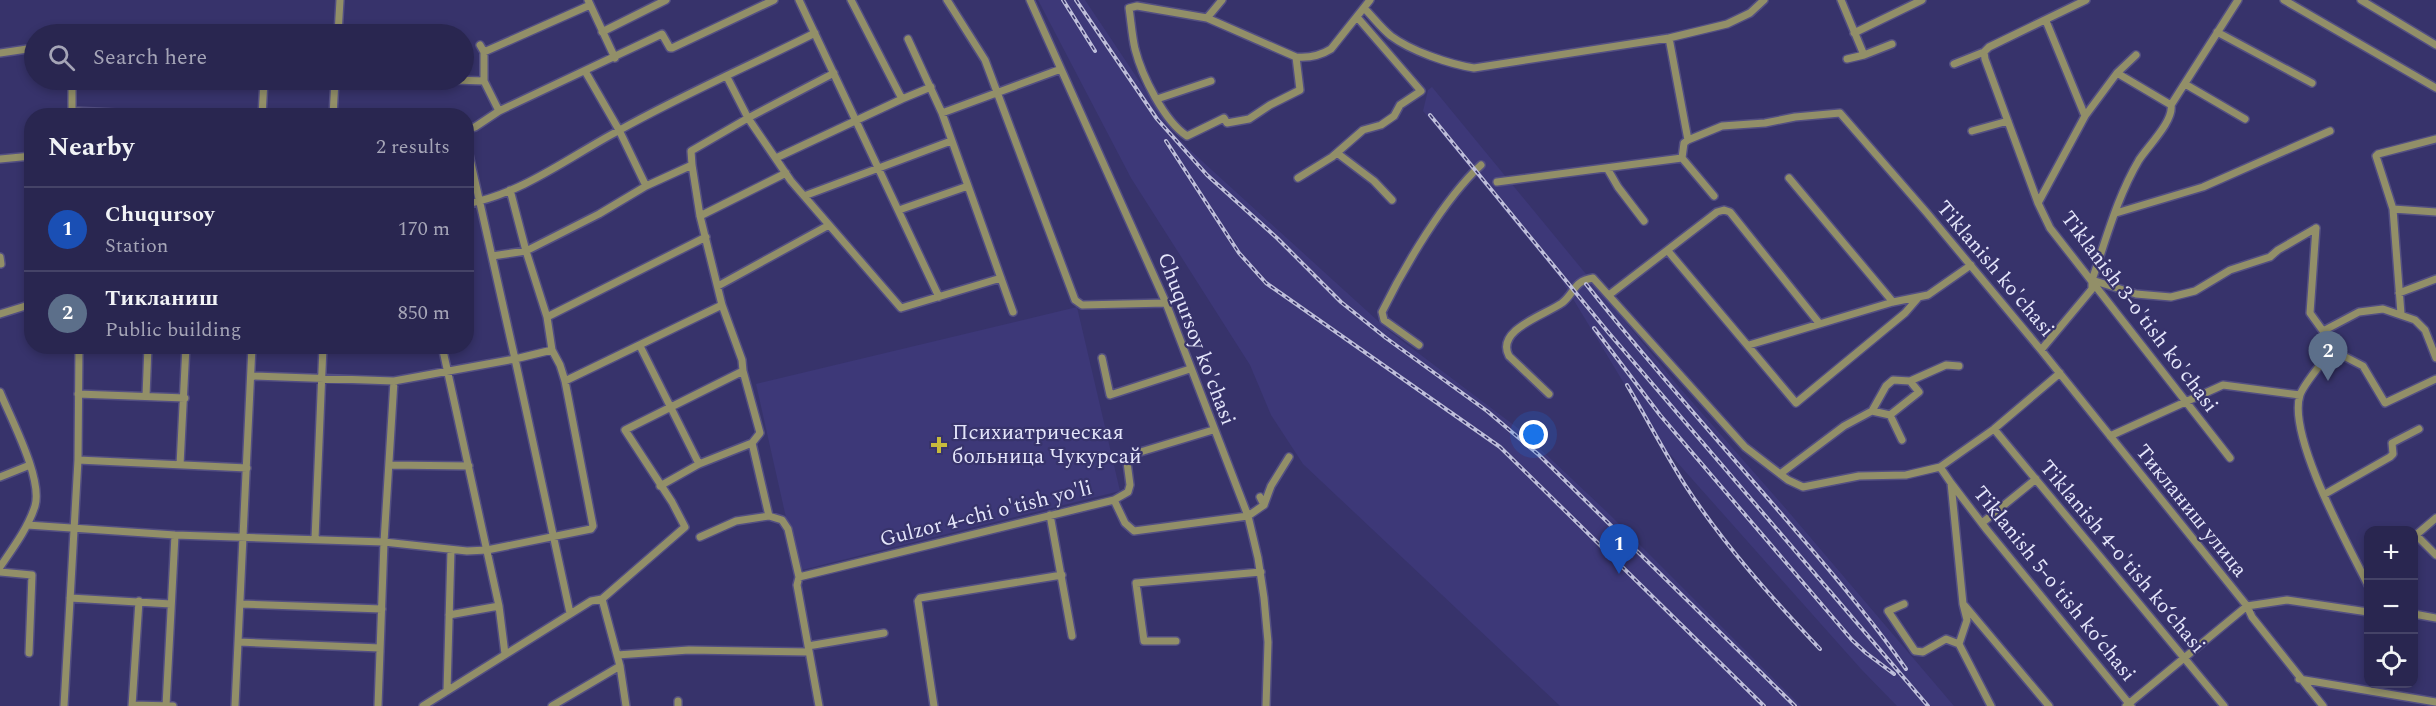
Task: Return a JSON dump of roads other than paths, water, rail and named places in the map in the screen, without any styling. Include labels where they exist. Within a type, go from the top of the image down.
[{"type":"street","points":[[339,24],[340,0]]},
{"type":"street","points":[[602,32],[666,0]]},
{"type":"street","points":[[474,127],[499,111],[662,34],[669,48],[672,48],[774,0]]},
{"type":"street","points":[[799,0],[939,297]]},
{"type":"street","points":[[851,0],[902,99]]},
{"type":"street","points":[[947,0],[981,51],[1075,300],[1082,305],[1166,303]]},
{"type":"street","name":"Chuqursoy ko'chasi","points":[[1030,0],[1166,303],[1248,516],[1261,572],[1268,642],[1266,706]]},
{"type":"street","points":[[1207,18],[1222,0]]},
{"type":"street","points":[[1296,57],[1300,90],[1249,119],[1227,123],[1224,118],[1186,136],[1176,129],[1157,99],[1135,50],[1129,8],[1137,3],[1207,18],[1296,57],[1306,58],[1324,54],[1331,49],[1370,0]]},
{"type":"street","points":[[1364,8],[1389,35],[1408,46],[1462,66],[1474,68],[1669,38],[1736,21],[1750,13],[1763,0]]},
{"type":"street","points":[[1841,0],[1864,56]]},
{"type":"street","points":[[1854,33],[1922,0]]},
{"type":"street","points":[[1954,64],[1984,52],[1989,47],[2085,0]]},
{"type":"street","points":[[2041,350],[2092,289],[2092,280],[2121,196],[2140,159],[2169,119],[2171,105],[2238,0]]},
{"type":"street","points":[[2284,0],[2436,88]]},
{"type":"street","points":[[2361,0],[2436,45]]},
{"type":"street","points":[[499,111],[484,81],[482,49],[589,2],[615,58]]},
{"type":"street","points":[[1298,178],[1336,153],[1363,130],[1381,124],[1394,116],[1400,105],[1421,91],[1357,17]]},
{"type":"street","points":[[2046,21],[2085,116]]},
{"type":"street","points":[[2217,32],[2312,83]]},
{"type":"street","points":[[474,202],[528,183],[619,130],[815,33]]},
{"type":"street","points":[[1669,38],[1688,140],[1684,143],[1682,158],[1714,196]]},
{"type":"street","points":[[908,39],[942,113],[1012,312]]},
{"type":"street","points":[[1847,60],[1892,45]]},
{"type":"street","points":[[0,53],[24,49]]},
{"type":"street","name":"Tiklanish 3-o'tish ko'chasi","points":[[1984,52],[2038,203],[2050,228],[2230,458]]},
{"type":"street","points":[[2038,203],[2085,116],[2117,73],[2136,56]]},
{"type":"street","points":[[942,113],[1060,69]]},
{"type":"street","points":[[585,71],[619,130],[646,186]]},
{"type":"street","points":[[660,486],[699,464],[752,443],[760,433],[742,360],[722,305],[700,216],[692,151],[748,118],[834,73]]},
{"type":"street","points":[[2117,73],[2171,105]]},
{"type":"street","points":[[728,77],[748,118],[786,173],[901,308],[1001,278]]},
{"type":"street","points":[[474,81],[484,81]]},
{"type":"street","points":[[1157,99],[1211,81]]},
{"type":"street","points":[[2185,84],[2245,119]]},
{"type":"street","points":[[776,158],[931,87]]},
{"type":"street","points":[[72,90],[72,108]]},
{"type":"street","points":[[262,108],[263,90]]},
{"type":"street","points":[[333,108],[334,90]]},
{"type":"street","name":"Tiklanish ko'chasi","points":[[1688,140],[1722,126],[1840,113],[1971,265],[2110,436]]},
{"type":"street","points":[[1972,131],[2008,121]]},
{"type":"street","points":[[2116,213],[2203,188],[2330,131]]},
{"type":"street","points":[[2401,314],[2393,209],[2376,156],[2436,139]]},
{"type":"street","points":[[804,196],[951,141]]},
{"type":"street","points":[[1336,153],[1374,181],[1392,200]]},
{"type":"street","points":[[0,159],[24,157]]},
{"type":"street","points":[[1497,182],[1682,158]]},
{"type":"street","points":[[492,256],[526,251],[599,214],[646,186],[692,165]]},
{"type":"street","points":[[1419,345],[1384,320],[1382,312],[1396,284],[1451,199],[1481,165]]},
{"type":"street","points":[[1607,168],[1618,187],[1644,220]]},
{"type":"street","points":[[474,173],[570,613]]},
{"type":"street","points":[[700,216],[786,173]]},
{"type":"street","points":[[1789,178],[1893,302]]},
{"type":"street","points":[[899,210],[968,186]]},
{"type":"street","points":[[27,525],[175,535],[384,542],[451,550],[487,550],[593,528],[565,381],[560,364],[551,348],[547,316],[526,251],[510,190]]},
{"type":"street","points":[[2393,209],[2436,212]]},
{"type":"street","points":[[1609,295],[1724,210],[1730,212],[1820,323]]},
{"type":"street","points":[[718,286],[829,225]]},
{"type":"street","points":[[2092,280],[2136,294],[2171,297],[2195,291],[2226,271],[2270,257],[2316,228],[2310,313],[2323,331],[2332,350],[2363,366],[2385,403],[2436,379]]},
{"type":"street","points":[[547,316],[706,237]]},
{"type":"street","points":[[1668,251],[1796,403],[1905,313],[1918,298]]},
{"type":"street","points":[[1749,345],[1893,302],[1918,298],[1933,292],[1971,265]]},
{"type":"street","points":[[1549,394],[1509,356],[1505,349],[1506,342],[1519,327],[1564,301],[1582,280],[1593,278],[1745,447],[1777,472],[1803,487],[1859,476],[1906,475],[1941,467],[1994,429],[2060,373]]},
{"type":"street","points":[[2399,293],[2436,279]]},
{"type":"street","points":[[565,381],[722,305]]},
{"type":"street","points":[[0,314],[24,306]]},
{"type":"street","points":[[2323,331],[2359,312],[2383,309],[2415,320],[2426,330],[2436,358]]},
{"type":"street","points":[[640,345],[699,464]]},
{"type":"street","points":[[250,376],[394,381],[515,359],[551,348]]},
{"type":"street","points":[[2332,350],[2300,395],[2300,427],[2308,455],[2366,580]]},
{"type":"street","points":[[64,706],[78,460],[79,354]]},
{"type":"street","points":[[146,396],[148,354]]},
{"type":"street","points":[[180,465],[186,354]]},
{"type":"street","points":[[235,706],[251,354]]},
{"type":"street","points":[[315,539],[323,354]]},
{"type":"street","points":[[444,354],[499,606],[505,654]]},
{"type":"street","points":[[1102,358],[1110,395],[1190,369]]},
{"type":"street","points":[[1777,472],[1844,426],[1872,411],[1886,386],[1893,381],[1910,381],[1946,365],[1959,366]]},
{"type":"street","points":[[423,706],[570,613],[591,601],[602,599],[685,527],[672,502],[625,430],[743,371]]},
{"type":"street","points":[[378,706],[384,542],[394,381]]},
{"type":"street","points":[[1890,416],[1919,392],[1910,381]]},
{"type":"street","points":[[2110,436],[2223,385],[2300,395]]},
{"type":"street","points":[[0,392],[30,465],[37,493],[35,506],[27,525],[0,567]]},
{"type":"street","points":[[78,394],[184,398]]},
{"type":"street","points":[[1872,411],[1890,416],[1902,440]]},
{"type":"street","name":"Tiklanish 4-o'tish ko‘chasi","points":[[1994,429],[2224,706]]},
{"type":"street","points":[[2325,494],[2390,457],[2393,454],[2392,443],[2419,429]]},
{"type":"street","name":"Gulzor 4-chi o'tish yo'li","points":[[799,577],[1114,500],[1128,492],[1130,485],[1127,462],[1137,453],[1214,430]]},
{"type":"street","name":"Тикланиш улица","points":[[2110,436],[2247,606],[2252,617],[2299,679],[2323,706]]},
{"type":"street","points":[[752,443],[769,516]]},
{"type":"street","points":[[1114,500],[1125,523],[1134,531],[1248,516],[1264,505],[1271,486],[1289,457]]},
{"type":"street","points":[[78,460],[247,468]]},
{"type":"street","points":[[0,477],[30,465]]},
{"type":"street","points":[[389,465],[469,466]]},
{"type":"street","name":"Tiklanish 5-o'tish ko‘chasi","points":[[1941,467],[1982,524],[2129,705]]},
{"type":"street","points":[[1982,524],[2036,479]]},
{"type":"street","points":[[1951,483],[1963,604],[1967,620],[1959,644]]},
{"type":"street","points":[[1260,497],[1264,505]]},
{"type":"street","points":[[1050,515],[1072,636]]},
{"type":"street","points":[[700,537],[736,521],[769,516],[782,520],[788,529],[799,577],[797,585],[819,706]]},
{"type":"street","points":[[2436,518],[2416,535],[2436,555]]},
{"type":"street","points":[[166,706],[175,535]]},
{"type":"street","points":[[447,691],[451,550]]},
{"type":"street","points":[[0,572],[32,575],[29,652]]},
{"type":"street","points":[[1176,641],[1144,641],[1136,583],[1261,572]]},
{"type":"street","points":[[934,706],[918,601],[920,598],[1062,575]]},
{"type":"street","points":[[70,598],[171,604]]},
{"type":"street","points":[[602,599],[620,666],[626,706]]},
{"type":"street","points":[[139,601],[132,705],[173,706]]},
{"type":"street","points":[[2129,705],[2247,606],[2276,601],[2294,601],[2364,611]]},
{"type":"street","points":[[240,604],[382,609]]},
{"type":"street","points":[[1904,604],[1888,611],[1915,651],[1923,652],[1946,639],[1959,644],[1990,706]]},
{"type":"street","points":[[1963,604],[2049,706]]},
{"type":"street","points":[[449,615],[499,606]]},
{"type":"street","points":[[2418,615],[2436,618]]},
{"type":"street","points":[[617,655],[689,650],[809,649],[885,633]]},
{"type":"street","points":[[239,642],[380,648]]},
{"type":"street","points":[[552,706],[620,666]]},
{"type":"street","points":[[2299,679],[2436,702]]},
{"type":"railway","points":[[1063,0],[1095,51]]},
{"type":"railway","points":[[1076,0],[1157,119],[1207,175],[1277,238],[1341,302],[1386,338],[1487,411],[1539,455],[1795,706]]},
{"type":"railway","points":[[1430,115],[1608,332],[1928,706]]},
{"type":"railway","points":[[1166,141],[1239,253],[1266,283],[1500,447],[1764,706]]},
{"type":"railway","points":[[1586,284],[1663,378],[1838,581],[1906,669]]},
{"type":"railway","points":[[1594,328],[1660,415],[1852,640],[1894,674]]},
{"type":"railway","points":[[1627,385],[1670,461],[1716,529],[1766,590],[1820,649]]},
{"type":"place","name":"Тикланиш","points":[[2328,381]]},
{"type":"place","name":"Психиатрическая больница Чукурсай","points":[[939,445]]},
{"type":"place","name":"Chuqursoy","points":[[1619,574]]}]
